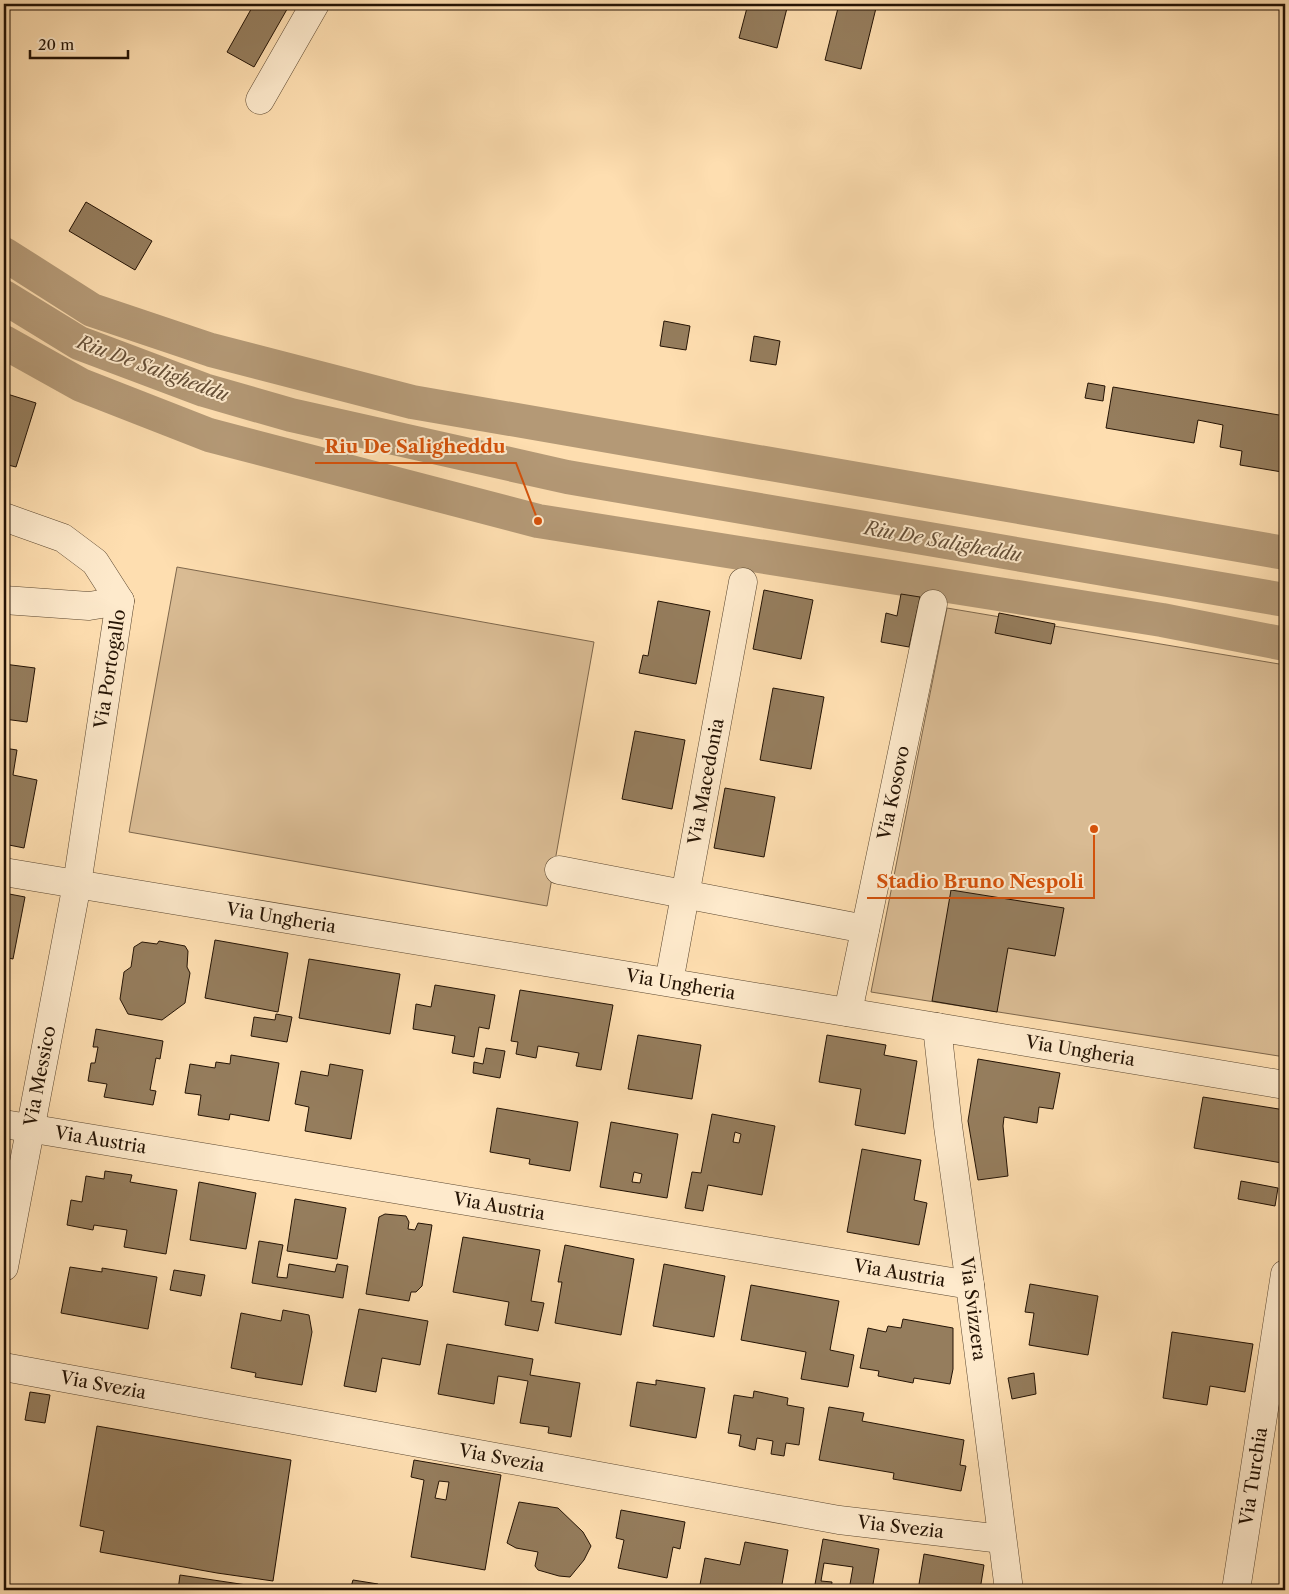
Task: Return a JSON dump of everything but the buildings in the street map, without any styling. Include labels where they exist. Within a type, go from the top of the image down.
[{"type":"street","points":[[260,100],[315,4]]},
{"type":"street","name":"Via Portogallo","points":[[4,517],[63,538],[95,562],[120,601],[76,884]]},
{"type":"street","name":"Via Macedonia","points":[[669,982],[743,582]]},
{"type":"street","points":[[4,600],[89,606],[120,601]]},
{"type":"street","name":"Via Kosovo","points":[[848,1012],[933,604]]},
{"type":"street","points":[[559,870],[865,929]]},
{"type":"street","name":"Via Ungheria","points":[[4,872],[1285,1085]]},
{"type":"street","name":"Via Messico","points":[[4,1267],[17,1126],[76,884]]},
{"type":"street","name":"Via Svizzera","points":[[937,1027],[948,1126],[1009,1590]]},
{"type":"street","name":"Via Austria","points":[[17,1126],[970,1285]]},
{"type":"street","name":"Via Turchia","points":[[1236,1590],[1285,1274]]},
{"type":"street","name":"Via Svezia","points":[[4,1367],[839,1520],[1002,1539]]},
{"type":"shaded area","points":[[177,567],[594,642],[547,906],[129,832]]},
{"type":"shaded area","points":[[947,608],[1285,665],[1285,1057],[871,992]]},
{"type":"waterway","name":"Riu De Saligheddu","points":[[4,254],[92,310],[211,350],[412,402],[1285,553]]},
{"type":"waterway","name":"Riu De Saligheddu","points":[[4,297],[79,343],[204,390],[291,415],[567,477],[1285,600]]},
{"type":"waterway","name":"Riu De Saligheddu","points":[[4,342],[81,385],[209,435],[538,521],[1162,620],[1285,644]]},
{"type":"place","name":"Riu De Saligheddu","points":[[538,521]]},
{"type":"place","name":"Stadio Bruno Nespoli","points":[[1094,829]]}]
